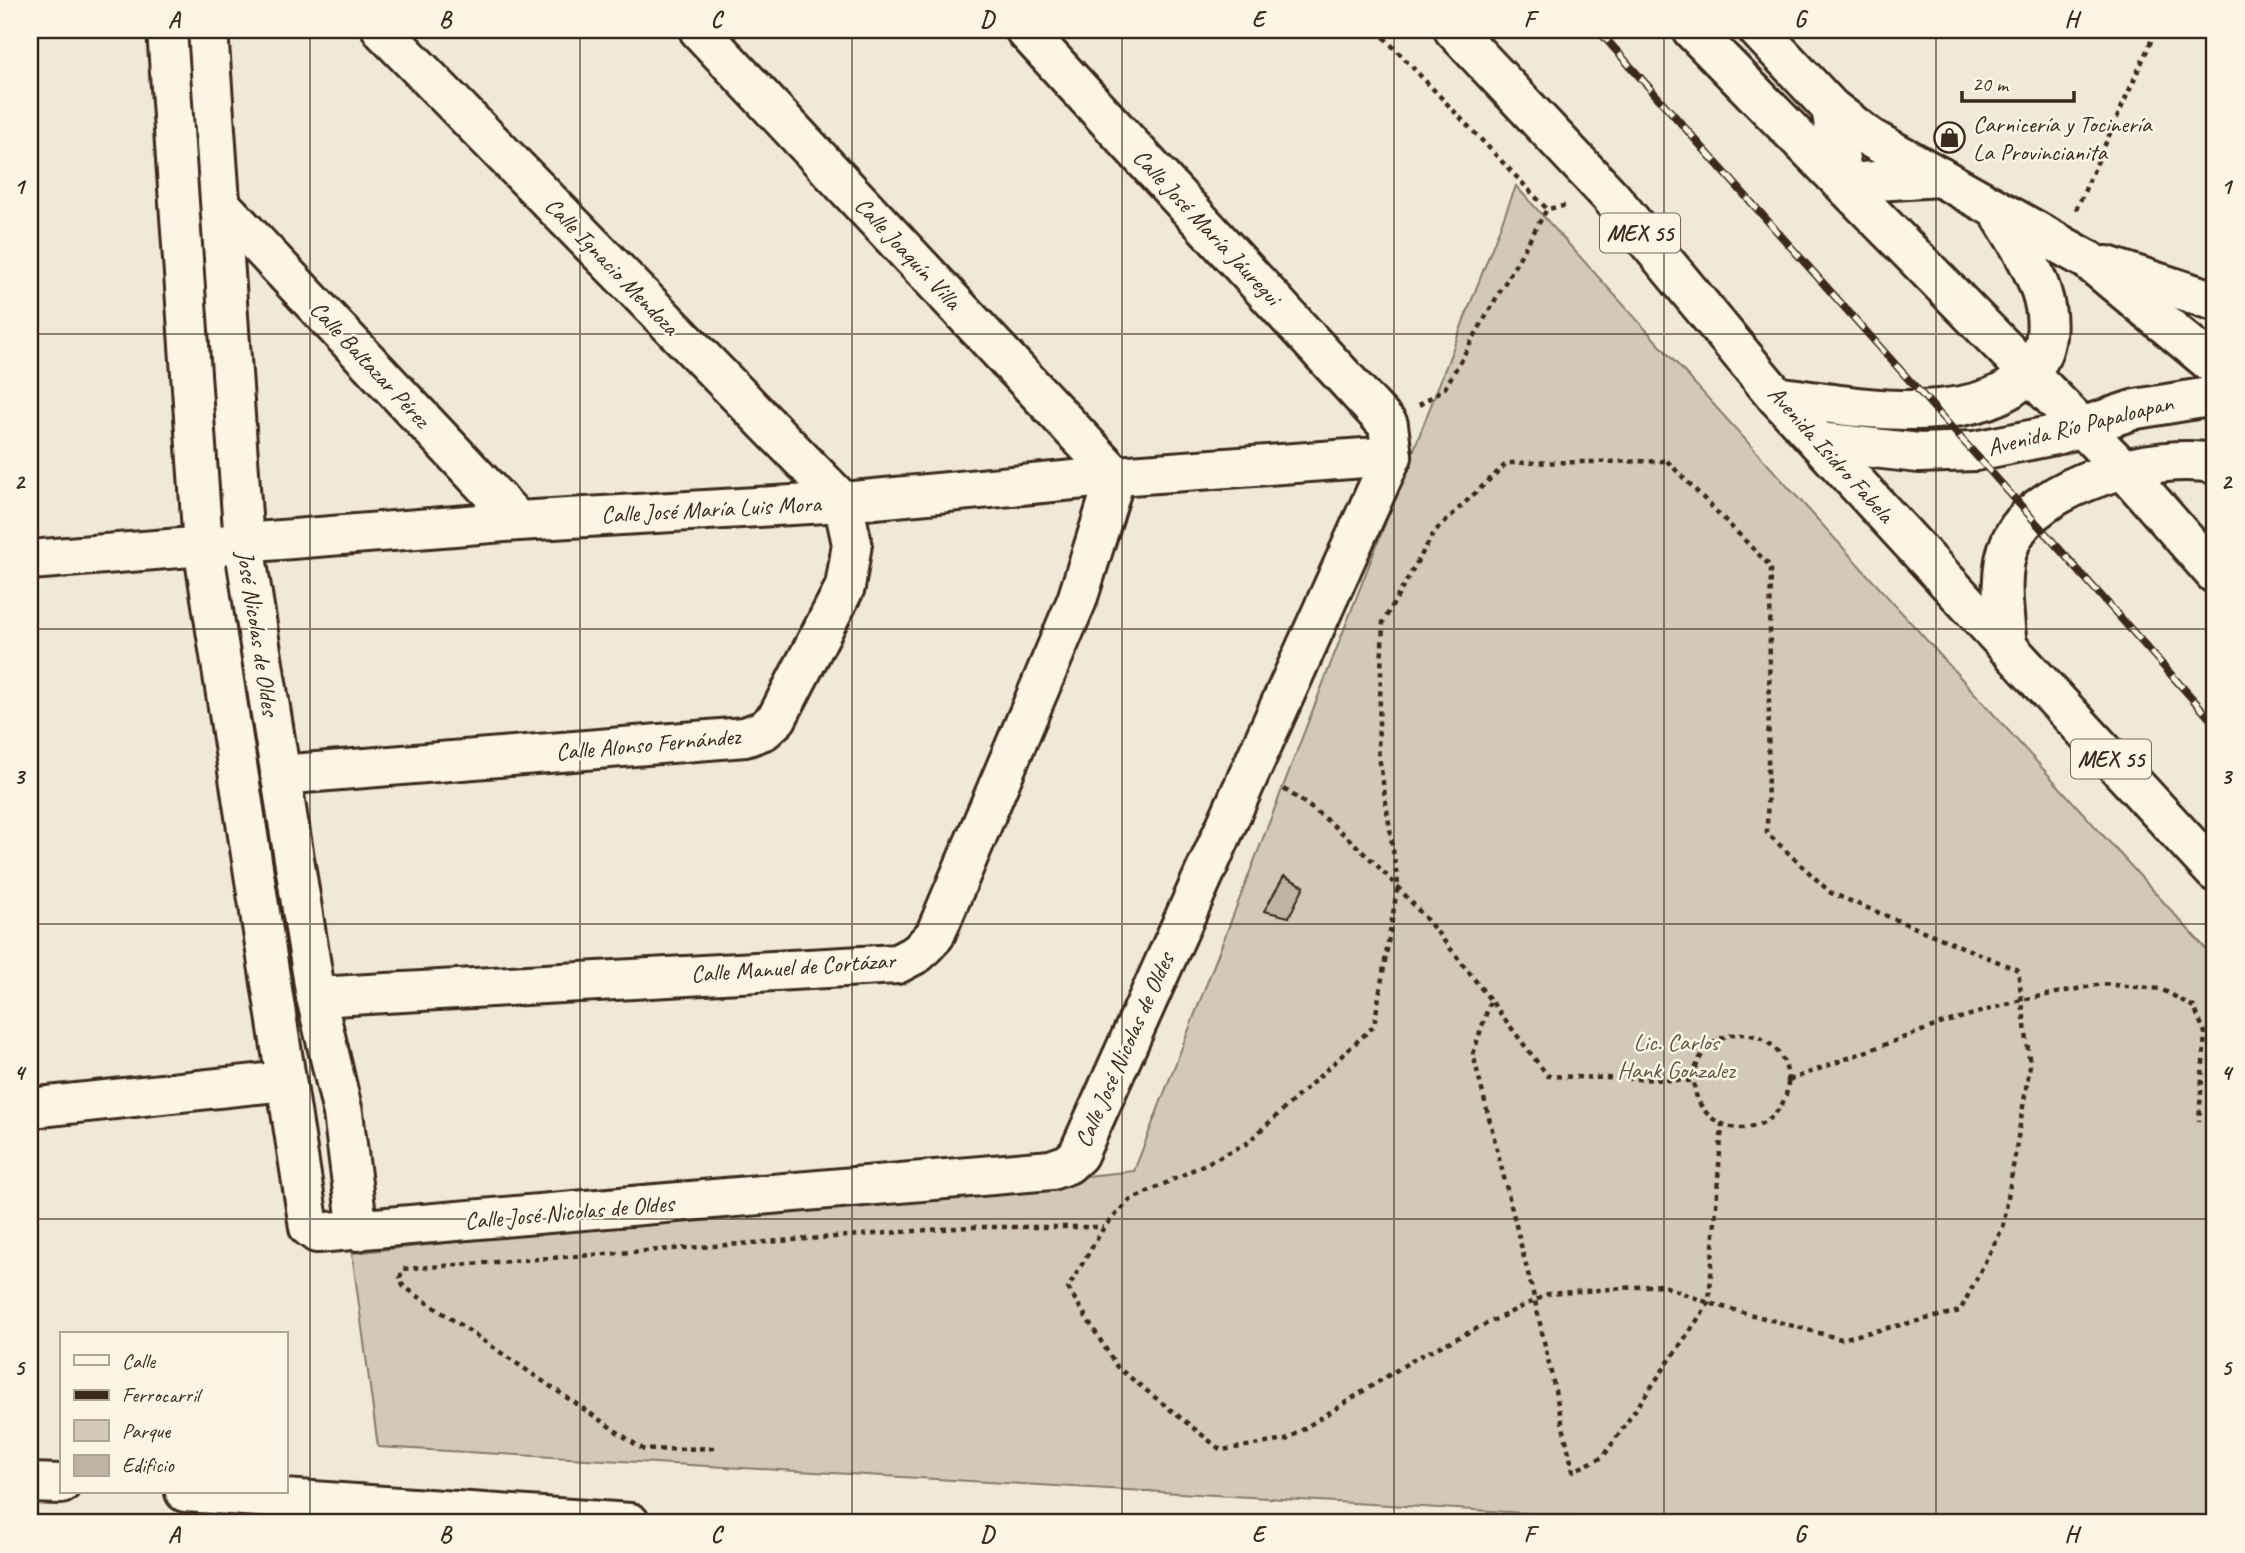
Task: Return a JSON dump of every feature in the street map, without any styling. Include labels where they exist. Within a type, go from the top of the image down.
[{"type":"main road","name":"José Nicolas de Oldes","points":[[167,30],[203,546],[273,979],[285,1081],[309,1227]]},
{"type":"main road","name":"José Nicolas de Oldes","points":[[208,30],[244,544],[316,997],[343,1114],[358,1231]]},
{"type":"main road","name":"Calle Ignacio Mendoza","points":[[382,30],[843,502]]},
{"type":"main road","name":"Calle Joaquín Villa","points":[[699,30],[1116,477]]},
{"type":"main road","name":"Calle José María Jáuregui","points":[[1025,30],[1390,440]]},
{"type":"main road","name":"Avenida Isidro Fabela","points":[[1454,30],[1611,197],[1776,396],[2215,872]]},
{"type":"main road","points":[[1692,30],[2125,471],[2215,574]]},
{"type":"main road","points":[[1758,30],[1831,108],[1870,138],[2073,251],[2215,301]]},
{"type":"main road","points":[[1831,108],[1844,183]]},
{"type":"main road","points":[[1844,183],[1940,177]]},
{"type":"main road","name":"Calle Baltazar Pérez","points":[[222,206],[518,521]]},
{"type":"main road","points":[[1776,396],[1852,405],[1938,408],[1989,399],[2013,389],[2040,358],[2047,338],[2045,306],[2024,253],[1998,211]]},
{"type":"main road","points":[[2073,251],[2215,366]]},
{"type":"main road","name":"Avenida Río Papaloapan","points":[[1819,442],[1892,451],[1947,453],[2028,442],[2136,409],[2215,396]]},
{"type":"main road","name":"Calle José María Luis Mora","points":[[30,560],[518,521],[843,502],[1116,477],[1390,440]]},
{"type":"main road","name":"Calle José Nicolas de Oldes","points":[[309,1227],[317,1233],[358,1231],[1051,1170],[1068,1164],[1078,1156],[1251,768],[1390,440]]},
{"type":"main road","points":[[2007,647],[2004,610],[2006,565],[2010,542],[2019,526],[2061,491],[2125,471],[2159,464],[2215,464]]},
{"type":"main road","name":"Calle Manuel de Cortázar","points":[[316,997],[897,964],[918,953],[935,935],[1077,600],[1116,477]]},
{"type":"main road","name":"Calle Alonso Fernández","points":[[280,775],[745,737],[764,730],[777,718],[845,587],[852,544],[843,502]]},
{"type":"main road","points":[[30,1108],[285,1081]]},
{"type":"main road","points":[[30,1483],[60,1485]]},
{"type":"main road","points":[[214,1494],[630,1523]]},
{"type":"path","points":[[1377,30],[1547,209]]},
{"type":"path","points":[[2073,251],[2083,199],[2157,30]]},
{"type":"path","points":[[1390,440],[1444,388],[1547,209],[1611,197]]},
{"type":"path","points":[[1667,461],[1771,567],[1767,833],[1831,893],[2018,970],[2021,1000],[2030,1065],[2003,1227],[1960,1311],[1841,1339],[1709,1303],[1661,1285],[1548,1294],[1416,1358],[1286,1440],[1221,1450],[1117,1367],[1068,1289],[1104,1227],[1129,1201],[1246,1144],[1374,1026],[1398,884],[1378,749],[1383,622],[1435,531],[1507,463],[1667,461]]},
{"type":"path","points":[[1251,768],[1322,813],[1398,884],[1548,1076],[1694,1082]]},
{"type":"path","points":[[1789,1080],[1943,1023],[2021,1000],[2102,984],[2161,989],[2194,1007],[2205,1033],[2199,1121]]},
{"type":"path","points":[[1490,1002],[1473,1054],[1535,1301],[1573,1471],[1603,1458],[1709,1303],[1722,1124]]},
{"type":"path","points":[[1740,1033],[1759,1036],[1775,1046],[1785,1062],[1789,1080],[1785,1099],[1775,1115],[1758,1125],[1740,1128],[1722,1124],[1707,1114],[1697,1099],[1694,1082],[1697,1064],[1706,1049],[1721,1038],[1740,1033]]},
{"type":"path","points":[[714,1448],[644,1450],[403,1286],[400,1278],[403,1269],[969,1227],[1104,1227]]},
{"type":"green space","name":"Lic. Carlos Hank Gonzalez","points":[[1516,186],[2215,959],[2215,1523],[1701,1523],[378,1447],[352,1253],[1134,1171]]},
{"type":"building","points":[[1284,876],[1304,886],[1289,917],[1264,911]]},
{"type":"railway","points":[[1598,30],[2215,724]]},
{"type":"place","name":"Carnicería y Tocinería La Provincianita","points":[[1950,138]]}]
